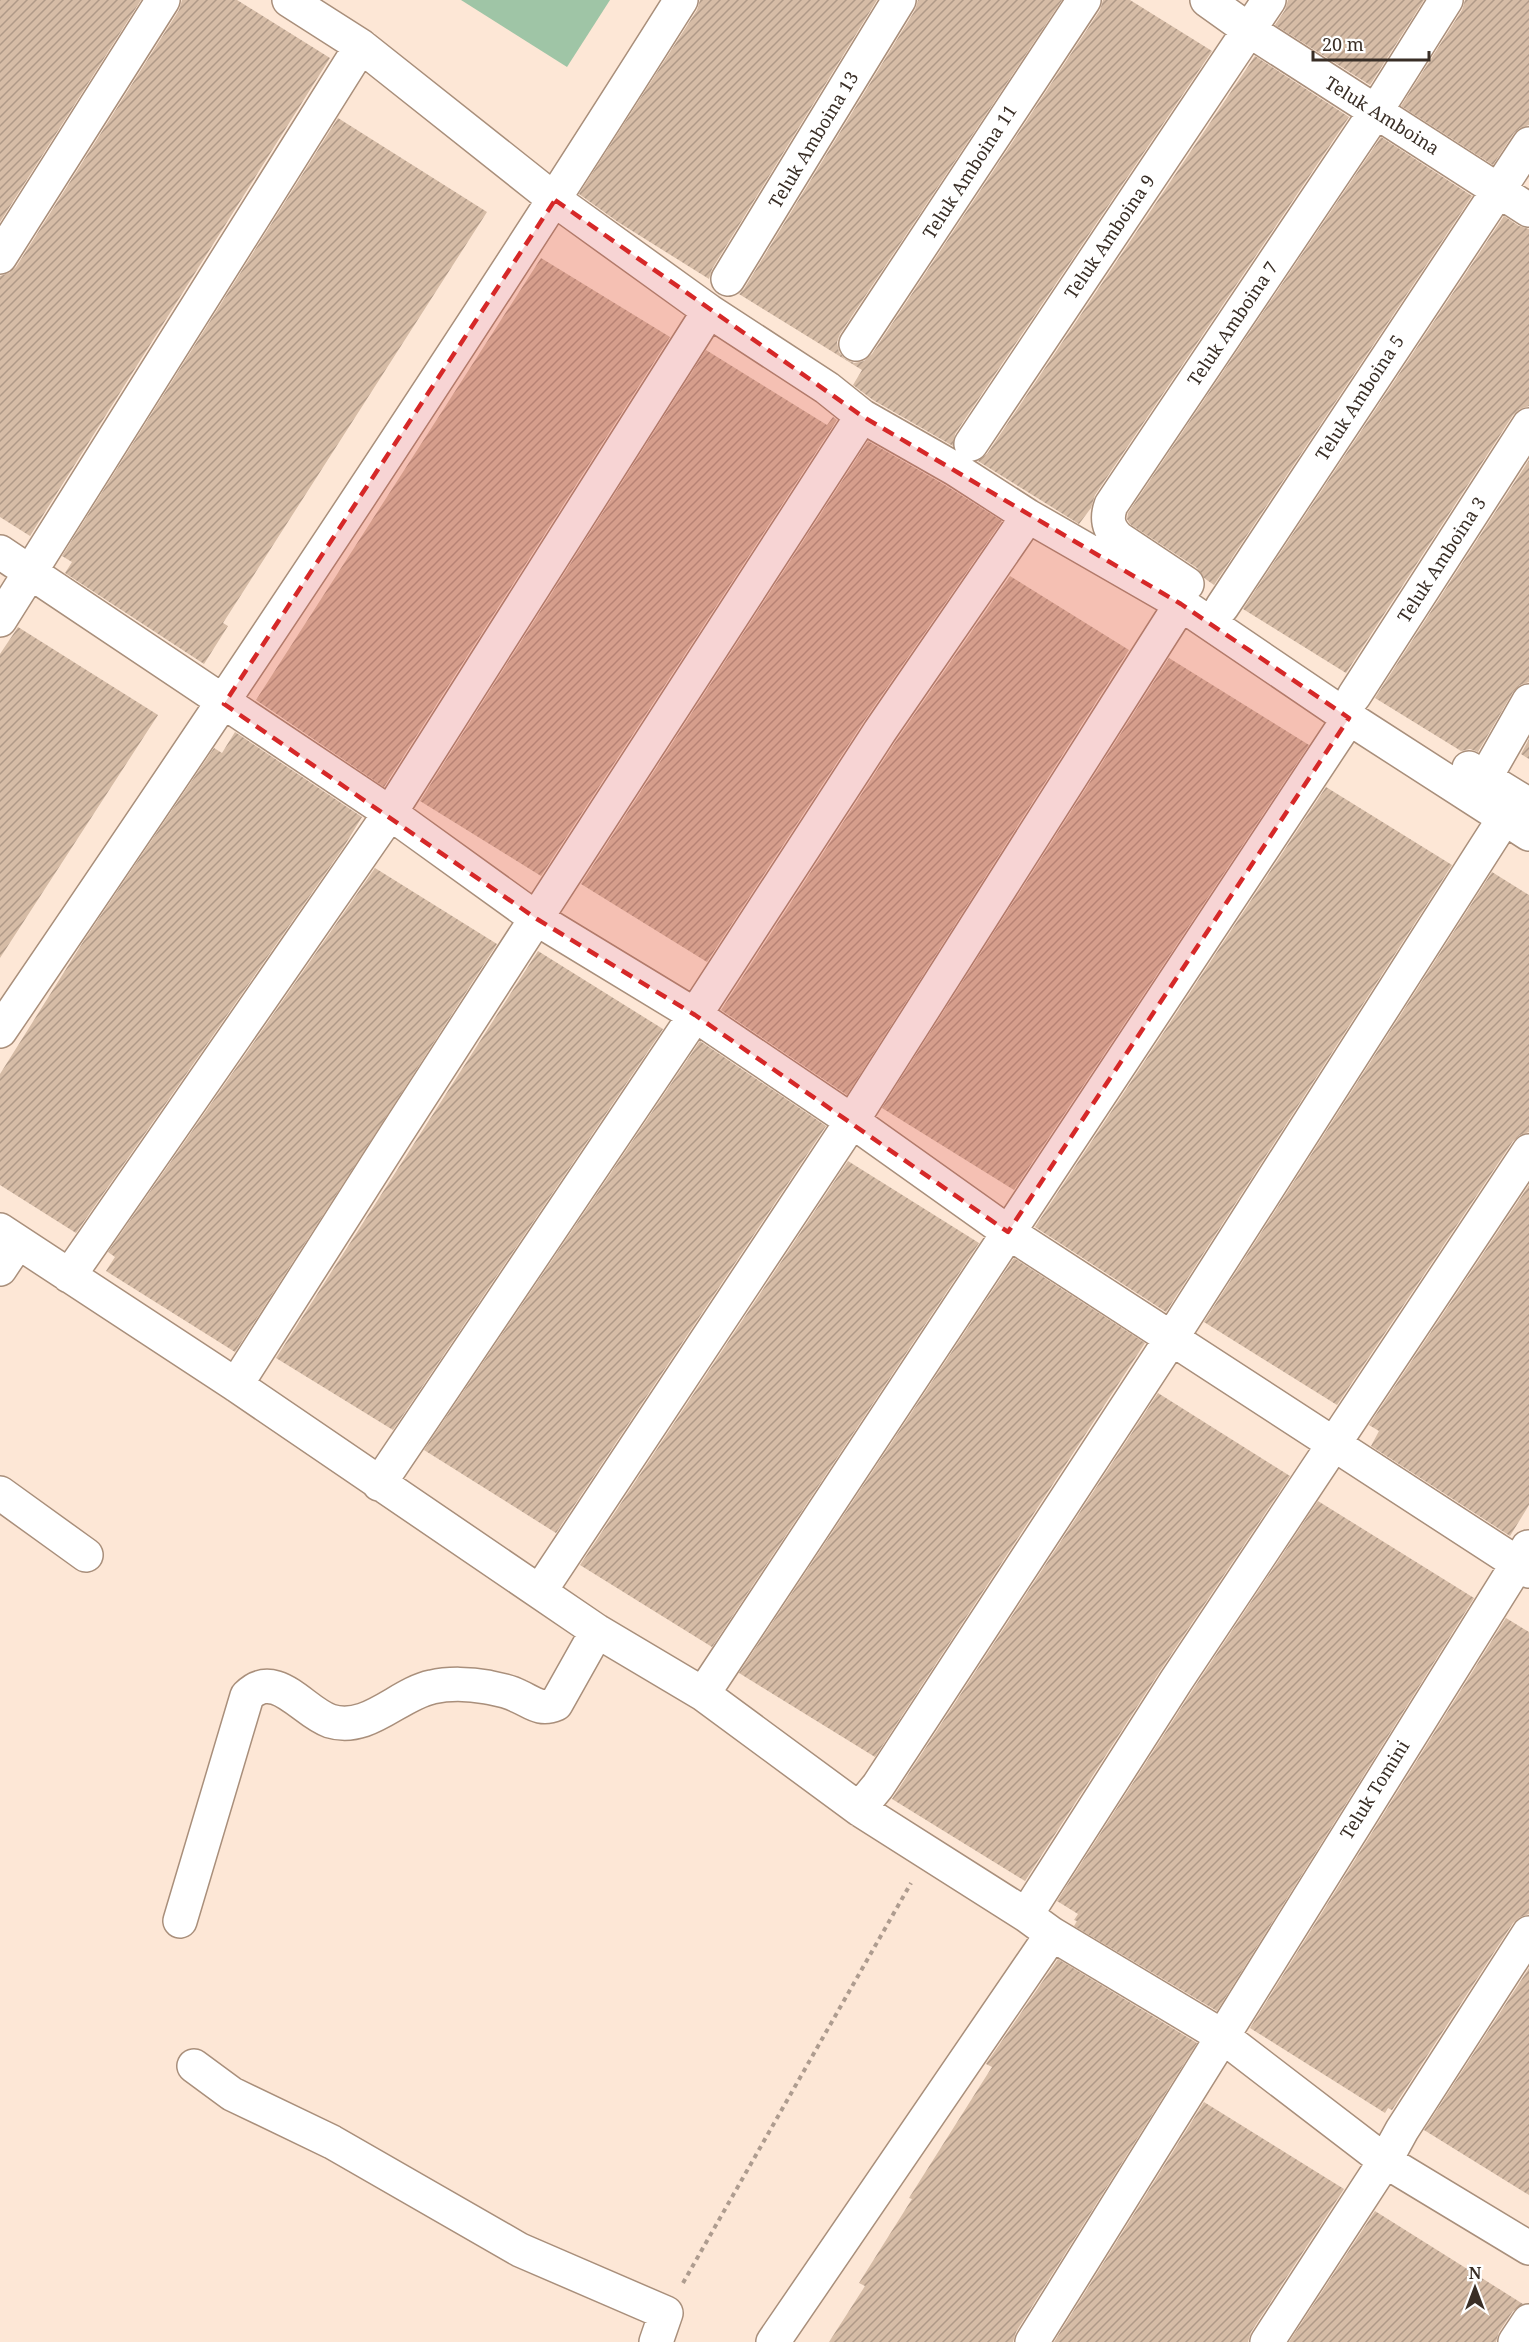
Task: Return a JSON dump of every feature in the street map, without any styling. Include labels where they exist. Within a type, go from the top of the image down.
[{"type":"street","points":[[0,257],[163,0]]},
{"type":"street","points":[[289,0],[361,46],[555,200],[709,311],[827,388],[862,416],[955,469],[1028,516],[1181,604],[1352,707],[1521,819]]},
{"type":"street","points":[[0,1031],[224,704],[555,200],[681,0]]},
{"type":"street","name":"Teluk Amboina 13","points":[[728,279],[899,0]]},
{"type":"street","name":"Teluk Amboina 11","points":[[856,344],[1084,0]]},
{"type":"street","name":"Teluk Amboina","points":[[1207,0],[1249,30],[1529,210]]},
{"type":"street","name":"Teluk Amboina 9","points":[[971,444],[1269,0]]},
{"type":"street","name":"Teluk Amboina 7","points":[[1222,607],[1118,538],[1110,530],[1108,522],[1111,505],[1376,111],[1446,0]]},
{"type":"street","points":[[0,620],[361,46]]},
{"type":"street","name":"Teluk Amboina 5","points":[[1222,607],[1497,189],[1529,144]]},
{"type":"street","points":[[69,1276],[390,813],[709,311]]},
{"type":"street","points":[[236,1385],[862,416]]},
{"type":"street","name":"Teluk Amboina 3","points":[[703,1694],[1352,707],[1529,425]]},
{"type":"street","points":[[379,1484],[695,1015],[880,730],[1028,516]]},
{"type":"street","points":[[0,552],[390,813],[537,919],[695,1015],[852,1121],[1008,1232],[1334,1443],[1525,1560]]},
{"type":"street","points":[[540,1591],[852,1121],[1181,604]]},
{"type":"street","points":[[1222,607],[1352,707],[1485,778],[1521,819]]},
{"type":"street","points":[[1485,778],[1529,701]]},
{"type":"street","points":[[859,1809],[878,1786],[1171,1339],[1521,819]]},
{"type":"street","points":[[1026,1915],[1176,1681],[1529,1151]]},
{"type":"street","points":[[0,1269],[9,1236],[236,1385],[597,1631],[703,1694],[859,1809],[1026,1915],[1052,1934],[1222,2036],[1385,2161],[1529,2248]]},
{"type":"street","points":[[0,1493],[86,1555]]},
{"type":"street","name":"Teluk Tomini","points":[[1032,2342],[1222,2036],[1525,1560]]},
{"type":"street","points":[[180,1922],[247,1696],[256,1687],[269,1686],[291,1695],[329,1720],[350,1723],[364,1719],[431,1687],[454,1685],[486,1687],[517,1695],[540,1708],[548,1708],[556,1704],[597,1631]]},
{"type":"street","points":[[772,2342],[1052,1934]]},
{"type":"street","points":[[1267,2342],[1529,1934]]},
{"type":"street","points":[[194,2066],[232,2094],[332,2142],[520,2250],[661,2327]]},
{"type":"street","points":[[1515,2342],[1529,2321]]},
{"type":"path","points":[[661,2327],[928,1854]]},
{"type":"highlighted area","points":[[555,200],[862,416],[1181,604],[1349,718],[1008,1232],[695,1015],[537,919],[224,704]]},
{"type":"green space","points":[[461,0],[610,0],[567,67]]},
{"type":"building","points":[[0,0],[141,0],[0,222]]},
{"type":"building","points":[[182,0],[237,0],[330,58],[30,536],[0,517],[0,276],[16,267],[179,10]]},
{"type":"building","points":[[700,0],[877,0],[712,269],[709,279],[618,222],[579,194],[697,10]]},
{"type":"building","points":[[918,0],[1062,0],[840,334],[837,342],[839,352],[845,359],[854,363],[864,361],[872,354],[1100,10],[1103,0],[1130,0],[1212,51],[955,434],[953,446],[873,400],[853,385],[862,370],[739,294],[915,10]]},
{"type":"building","points":[[1288,0],[1424,0],[1370,85],[1275,25],[1285,10]]},
{"type":"building","points":[[1465,0],[1529,0],[1529,125],[1514,133],[1493,165],[1401,106],[1462,10]]},
{"type":"building","points":[[1255,56],[1349,117],[1095,495],[1091,508],[1079,524],[978,461],[987,454]]},
{"type":"building","points":[[338,118],[487,212],[223,623],[228,626],[204,664],[65,573],[72,562],[62,556]]},
{"type":"building","points":[[1381,137],[1472,196],[1214,585],[1204,578],[1197,568],[1130,524],[1127,519],[1128,513]]},
{"type":"building","points":[[1504,216],[1519,226],[1529,229],[1529,406],[1513,415],[1346,673],[1243,609]]},
{"type":"building","points":[[541,258],[670,337],[384,787],[256,700]]},
{"type":"building","points":[[706,350],[827,425],[833,417],[837,420],[541,876],[420,801]]},
{"type":"building","points":[[868,441],[1002,521],[864,721],[707,962],[581,884]]},
{"type":"building","points":[[1529,460],[1529,682],[1520,685],[1513,692],[1478,752],[1470,749],[1461,751],[1375,698]]},
{"type":"building","points":[[1010,576],[1129,650],[847,1095],[721,1010],[896,741]]},
{"type":"building","points":[[18,627],[158,715],[0,958],[0,654]]},
{"type":"building","points":[[1169,658],[1309,745],[1014,1190],[882,1108]]},
{"type":"building","points":[[235,732],[362,817],[343,848],[76,1233],[0,1185],[0,1074],[83,942],[214,748],[222,753]]},
{"type":"building","points":[[1529,739],[1529,759],[1521,754]]},
{"type":"building","points":[[1326,787],[1452,865],[1166,1312],[1035,1227]]},
{"type":"building","points":[[375,868],[497,944],[235,1352],[106,1271],[115,1257],[108,1252]]},
{"type":"building","points":[[1492,872],[1529,895],[1529,1132],[1513,1141],[1337,1405],[1204,1322]]},
{"type":"building","points":[[538,951],[663,1029],[393,1430],[276,1358]]},
{"type":"building","points":[[700,1041],[826,1126],[556,1533],[424,1450]]},
{"type":"building","points":[[848,1161],[979,1243],[712,1647],[580,1565]]},
{"type":"building","points":[[1529,1185],[1529,1505],[1510,1536],[1371,1446],[1379,1431],[1369,1425]]},
{"type":"building","points":[[1014,1258],[1145,1343],[875,1757],[739,1673]]},
{"type":"building","points":[[1158,1393],[1290,1476],[1160,1671],[1025,1881],[892,1799]]},
{"type":"building","points":[[1318,1501],[1474,1598],[1217,2011],[1074,1926],[1077,1921],[1074,1920],[1078,1914],[1057,1901]]},
{"type":"building","points":[[1506,1618],[1529,1632],[1529,1914],[1513,1923],[1392,2110],[1388,2108],[1385,2113],[1250,2028]]},
{"type":"building","points":[[1058,1959],[1197,2043],[1016,2332],[1013,2342],[829,2342],[865,2286],[859,2283],[912,2199],[909,2198],[992,2067],[986,2064]]},
{"type":"building","points":[[1529,1968],[1529,2195],[1424,2130]]},
{"type":"building","points":[[1204,2102],[1344,2189],[1251,2332],[1248,2342],[1054,2342]]},
{"type":"building","points":[[1375,2211],[1523,2304],[1513,2311],[1499,2332],[1496,2342],[1289,2342]]}]
